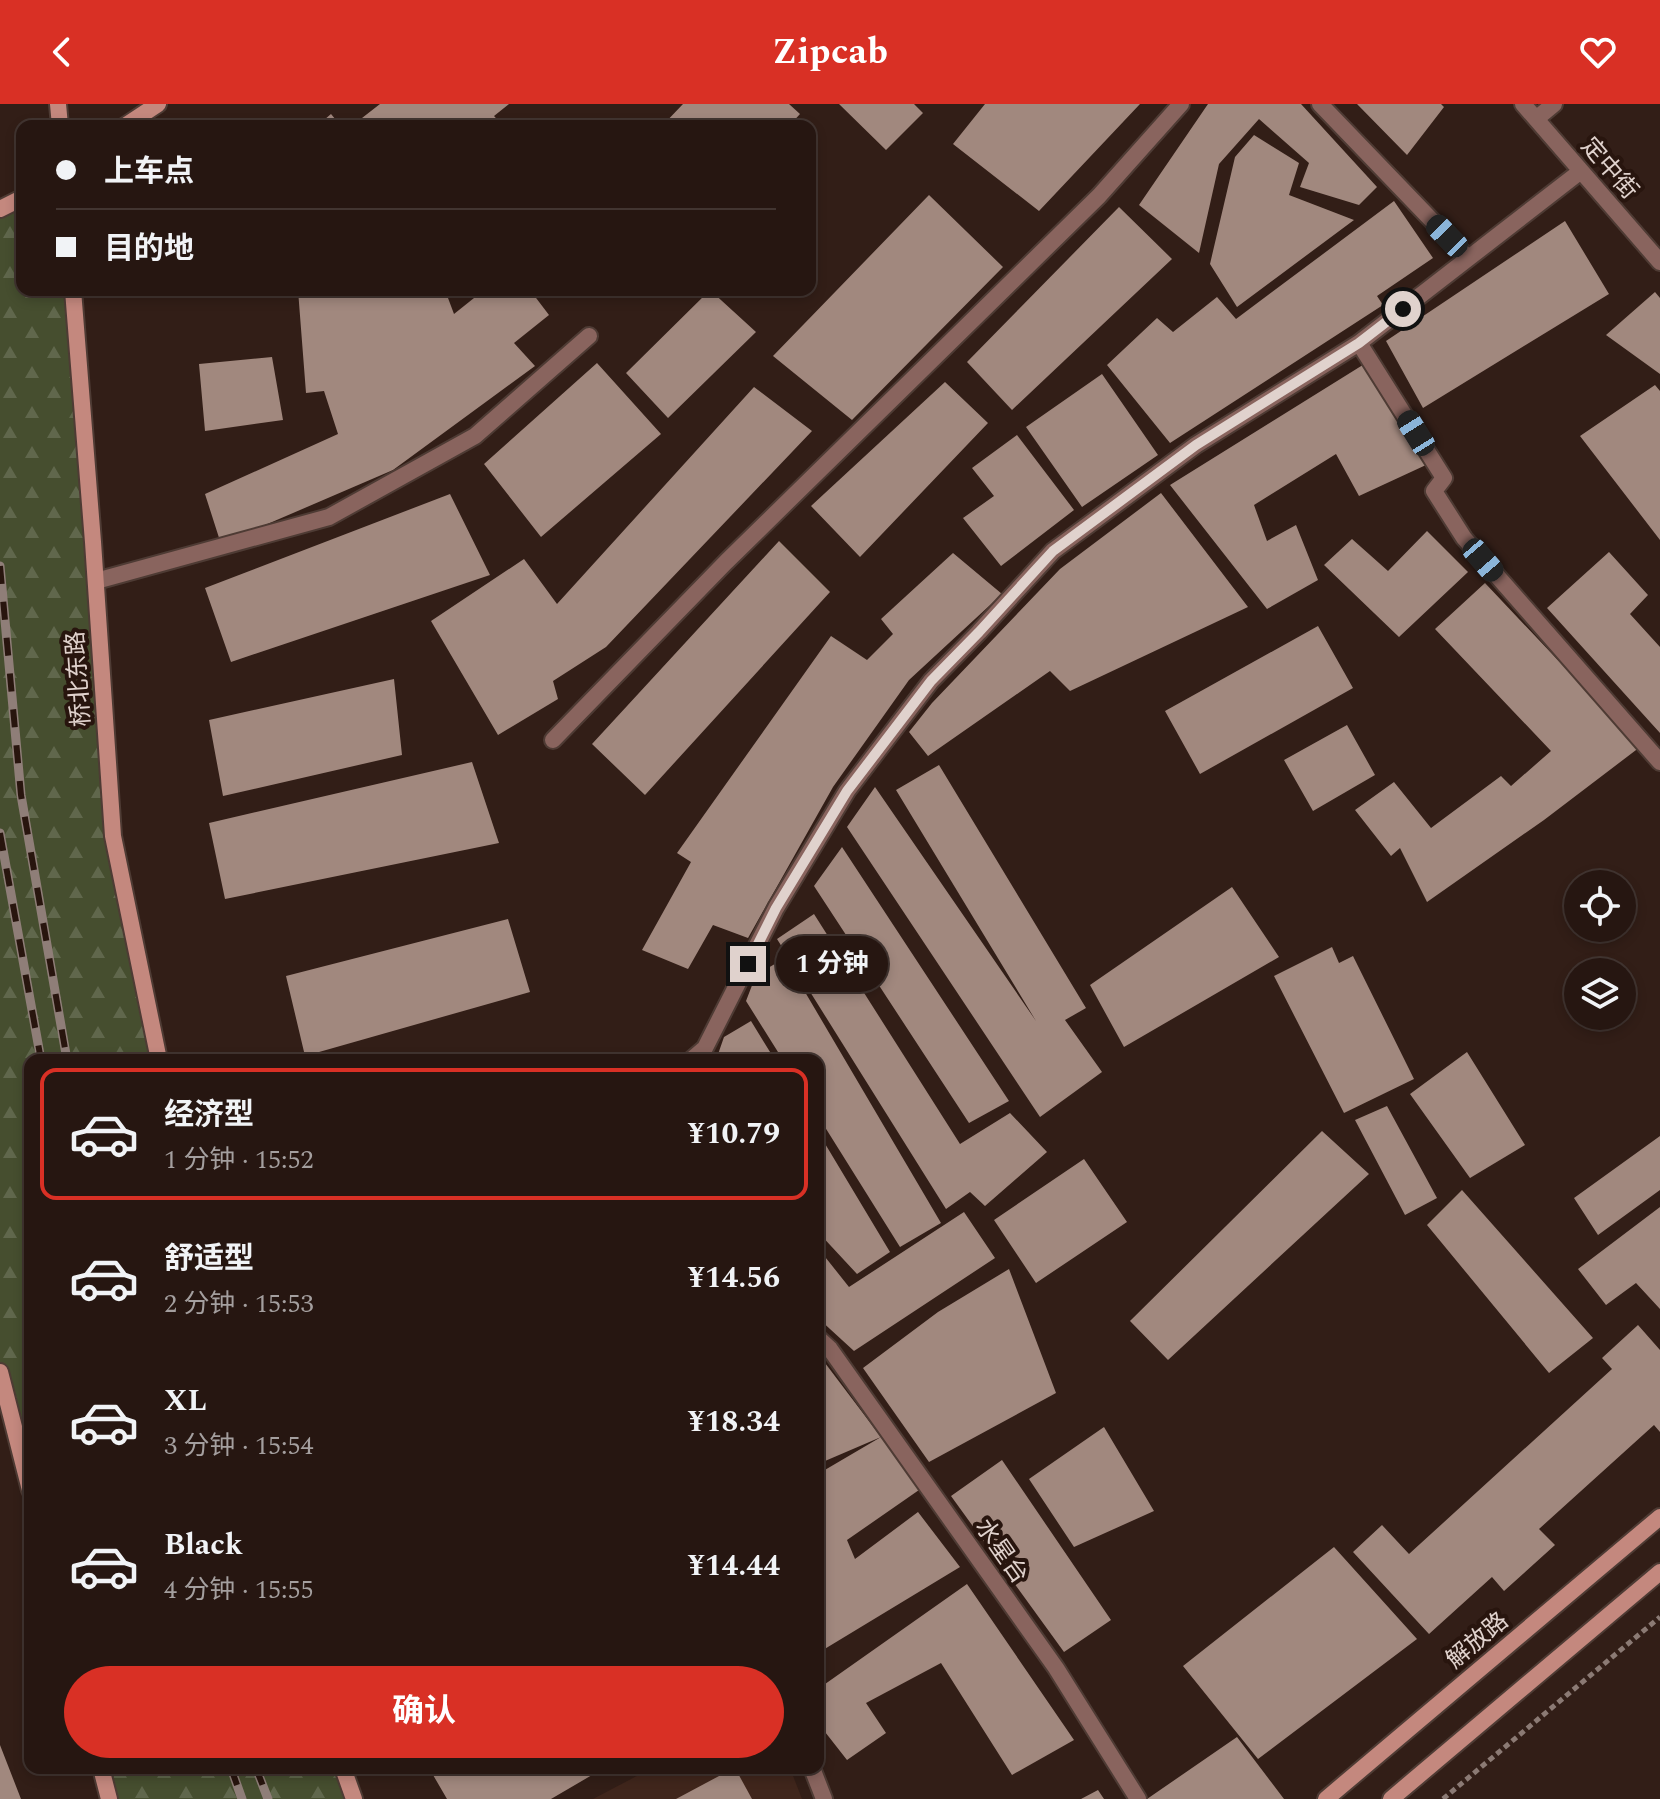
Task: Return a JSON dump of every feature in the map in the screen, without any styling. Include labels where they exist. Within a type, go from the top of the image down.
[{"type":"street","points":[[134,120],[158,104]]},
{"type":"street","points":[[553,740],[726,562],[1099,196],[1181,104]]},
{"type":"street","points":[[1320,104],[1468,258]]},
{"type":"street","name":"定中街","points":[[1523,104],[1660,262]]},
{"type":"street","points":[[1536,119],[1554,104]]},
{"type":"street","points":[[698,1054],[705,1048],[776,908],[847,791],[931,681],[1053,551],[1196,445],[1359,343],[1581,171]]},
{"type":"street","name":"桥北东路","points":[[73,296],[113,836],[158,1054]]},
{"type":"street","points":[[96,581],[329,517],[475,436],[589,336]]},
{"type":"street","points":[[1359,343],[1444,478],[1434,491],[1464,538],[1660,762]]},
{"type":"street","name":"水星台","points":[[824,1344],[1056,1668],[1138,1799]]},
{"type":"street","points":[[0,1372],[24,1466]]},
{"type":"street","name":"解放路","points":[[1326,1799],[1660,1517]]},
{"type":"street","points":[[1391,1799],[1660,1572]]},
{"type":"street","points":[[103,1774],[109,1799]]},
{"type":"street","points":[[345,1774],[354,1799]]},
{"type":"street","points":[[814,1774],[824,1799]]},
{"type":"path","points":[[1443,1799],[1660,1617]]},
{"type":"shaded area","points":[[641,1774],[792,1774],[802,1799],[593,1799]]},
{"type":"green space","points":[[16,201],[16,296],[73,296],[113,836],[158,1054],[24,1054],[24,1463],[0,1370],[0,209]]},
{"type":"green space","points":[[105,1774],[345,1774],[354,1799],[111,1799]]},
{"type":"building","points":[[380,104],[509,104],[494,116],[498,120],[362,118]]},
{"type":"building","points":[[683,104],[789,104],[800,114],[794,120],[668,120]]},
{"type":"building","points":[[839,104],[914,104],[923,113],[886,150]]},
{"type":"building","points":[[985,104],[1140,104],[1039,211],[953,144]]},
{"type":"building","points":[[1208,104],[1301,104],[1377,187],[1359,205],[1300,187],[1309,163],[1259,119],[1219,164],[1199,253],[1139,205]]},
{"type":"building","points":[[1357,104],[1441,104],[1444,107],[1407,155]]},
{"type":"building","points":[[1254,135],[1299,163],[1289,195],[1354,220],[1237,307],[1210,264],[1235,157]]},
{"type":"building","points":[[929,195],[1003,267],[852,420],[773,356]]},
{"type":"building","points":[[1394,201],[1433,258],[1377,296],[1383,305],[1170,443],[1107,365],[1157,318],[1173,332],[1217,297],[1236,319]]},
{"type":"building","points":[[1119,207],[1172,259],[1012,410],[967,362]]},
{"type":"building","points":[[1565,221],[1609,294],[1423,408],[1386,341]]},
{"type":"building","points":[[1655,292],[1660,298],[1660,374],[1606,335]]},
{"type":"building","points":[[298,296],[447,296],[454,314],[476,296],[535,296],[549,315],[514,343],[535,366],[393,470],[221,544],[205,494],[338,434],[324,391],[306,393]]},
{"type":"building","points":[[704,296],[717,296],[756,332],[668,418],[626,373]]},
{"type":"building","points":[[272,357],[283,420],[205,431],[199,364]]},
{"type":"building","points":[[597,363],[661,434],[541,537],[484,464]]},
{"type":"building","points":[[1366,363],[1426,465],[1359,496],[1336,454],[1254,505],[1267,541],[1296,525],[1318,580],[1267,609],[1170,485]]},
{"type":"building","points":[[1102,374],[1158,455],[1082,507],[1026,427]]},
{"type":"building","points":[[945,382],[988,423],[860,557],[811,506]]},
{"type":"building","points":[[1655,385],[1660,391],[1660,540],[1580,436]]},
{"type":"building","points":[[754,387],[812,431],[606,647],[553,681],[558,699],[498,735],[431,621],[524,559],[557,604]]},
{"type":"building","points":[[1017,435],[1074,510],[1001,566],[963,518],[994,496],[972,468]]},
{"type":"building","points":[[1161,493],[1248,607],[1070,691],[1050,671],[928,756],[909,732],[932,703],[1060,569]]},
{"type":"building","points":[[450,494],[490,575],[231,662],[205,588]]},
{"type":"building","points":[[1427,531],[1468,572],[1399,637],[1324,565],[1352,539],[1388,571]]},
{"type":"building","points":[[779,541],[830,592],[645,795],[592,744]]},
{"type":"building","points":[[1609,552],[1648,595],[1630,614],[1660,647],[1660,733],[1547,608]]},
{"type":"building","points":[[953,553],[1002,594],[909,680],[833,787],[748,938],[713,925],[688,969],[642,950],[691,862],[677,853],[831,636],[867,660],[893,634],[881,619]]},
{"type":"building","points":[[1485,583],[1640,747],[1544,820],[1427,902],[1400,848],[1391,856],[1355,810],[1394,782],[1431,828],[1501,776],[1511,786],[1551,751],[1435,629]]},
{"type":"building","points":[[1318,626],[1353,688],[1200,774],[1165,711]]},
{"type":"building","points":[[394,679],[402,755],[223,796],[209,720]]},
{"type":"building","points":[[1347,725],[1375,775],[1313,811],[1284,760]]},
{"type":"building","points":[[472,762],[499,843],[225,899],[209,823]]},
{"type":"building","points":[[939,765],[1086,1008],[1065,1020],[1102,1072],[1040,1117],[847,827],[875,787],[1036,1021],[896,790]]},
{"type":"building","points":[[842,847],[1009,1101],[969,1123],[814,886]]},
{"type":"building","points":[[1232,887],[1279,957],[1124,1047],[1090,985]]},
{"type":"building","points":[[814,914],[960,1144],[1010,1113],[1047,1152],[985,1206],[970,1192],[946,1209],[777,939]]},
{"type":"building","points":[[508,919],[530,992],[305,1054],[286,976]]},
{"type":"building","points":[[1332,947],[1339,963],[1353,956],[1414,1079],[1344,1113],[1274,976]]},
{"type":"building","points":[[785,958],[941,1223],[900,1247],[824,1126],[824,1054],[779,1054],[746,1001],[756,975]]},
{"type":"building","points":[[751,1021],[771,1054],[718,1054],[724,1037]]},
{"type":"building","points":[[1467,1052],[1525,1145],[1470,1178],[1410,1094]]},
{"type":"building","points":[[1387,1106],[1437,1198],[1405,1215],[1355,1120]]},
{"type":"building","points":[[1322,1131],[1369,1174],[1168,1360],[1130,1321]]},
{"type":"building","points":[[1660,1136],[1660,1190],[1598,1235],[1574,1198]]},
{"type":"building","points":[[824,1142],[890,1252],[857,1274],[824,1238]]},
{"type":"building","points":[[1084,1159],[1127,1222],[1036,1283],[994,1220]]},
{"type":"building","points":[[1462,1190],[1593,1338],[1549,1373],[1427,1225]]},
{"type":"building","points":[[1660,1207],[1660,1309],[1636,1283],[1606,1305],[1578,1269]]},
{"type":"building","points":[[964,1212],[995,1258],[854,1351],[824,1324],[824,1256],[849,1287]]},
{"type":"building","points":[[1009,1269],[1056,1393],[929,1462],[863,1368],[938,1312]]},
{"type":"building","points":[[1638,1325],[1660,1350],[1660,1432],[1654,1425],[1539,1529],[1555,1545],[1504,1591],[1492,1577],[1429,1634],[1353,1552],[1382,1525],[1409,1554],[1612,1369],[1602,1358]]},
{"type":"building","points":[[824,1362],[881,1437],[824,1461]]},
{"type":"building","points":[[1104,1427],[1154,1511],[1074,1547],[1029,1479]]},
{"type":"building","points":[[881,1437],[919,1490],[847,1540],[855,1559],[918,1512],[960,1567],[824,1649],[824,1470]]},
{"type":"building","points":[[1002,1460],[1111,1620],[1064,1652],[951,1496]]},
{"type":"building","points":[[1334,1547],[1417,1639],[1258,1759],[1183,1666]]},
{"type":"building","points":[[967,1584],[1074,1740],[1012,1775],[941,1663],[866,1703],[886,1733],[847,1760],[824,1731],[824,1685]]},
{"type":"building","points":[[1237,1737],[1284,1799],[1147,1799]]},
{"type":"building","points":[[0,1745],[21,1799],[0,1799]]},
{"type":"building","points":[[432,1774],[594,1774],[551,1799],[447,1799]]},
{"type":"building","points":[[723,1774],[738,1774],[752,1799],[676,1799]]},
{"type":"building","points":[[1098,1790],[1104,1799],[1081,1799]]},
{"type":"railway","points":[[0,566],[21,795],[66,1054]]},
{"type":"railway","points":[[0,833],[40,1054]]},
{"type":"railway","points":[[233,1774],[242,1799]]},
{"type":"railway","points":[[258,1774],[268,1799]]},
{"type":"route","points":[[748,964],[776,908],[847,791],[931,681],[1053,551],[1196,445],[1359,343],[1403,309]]}]
